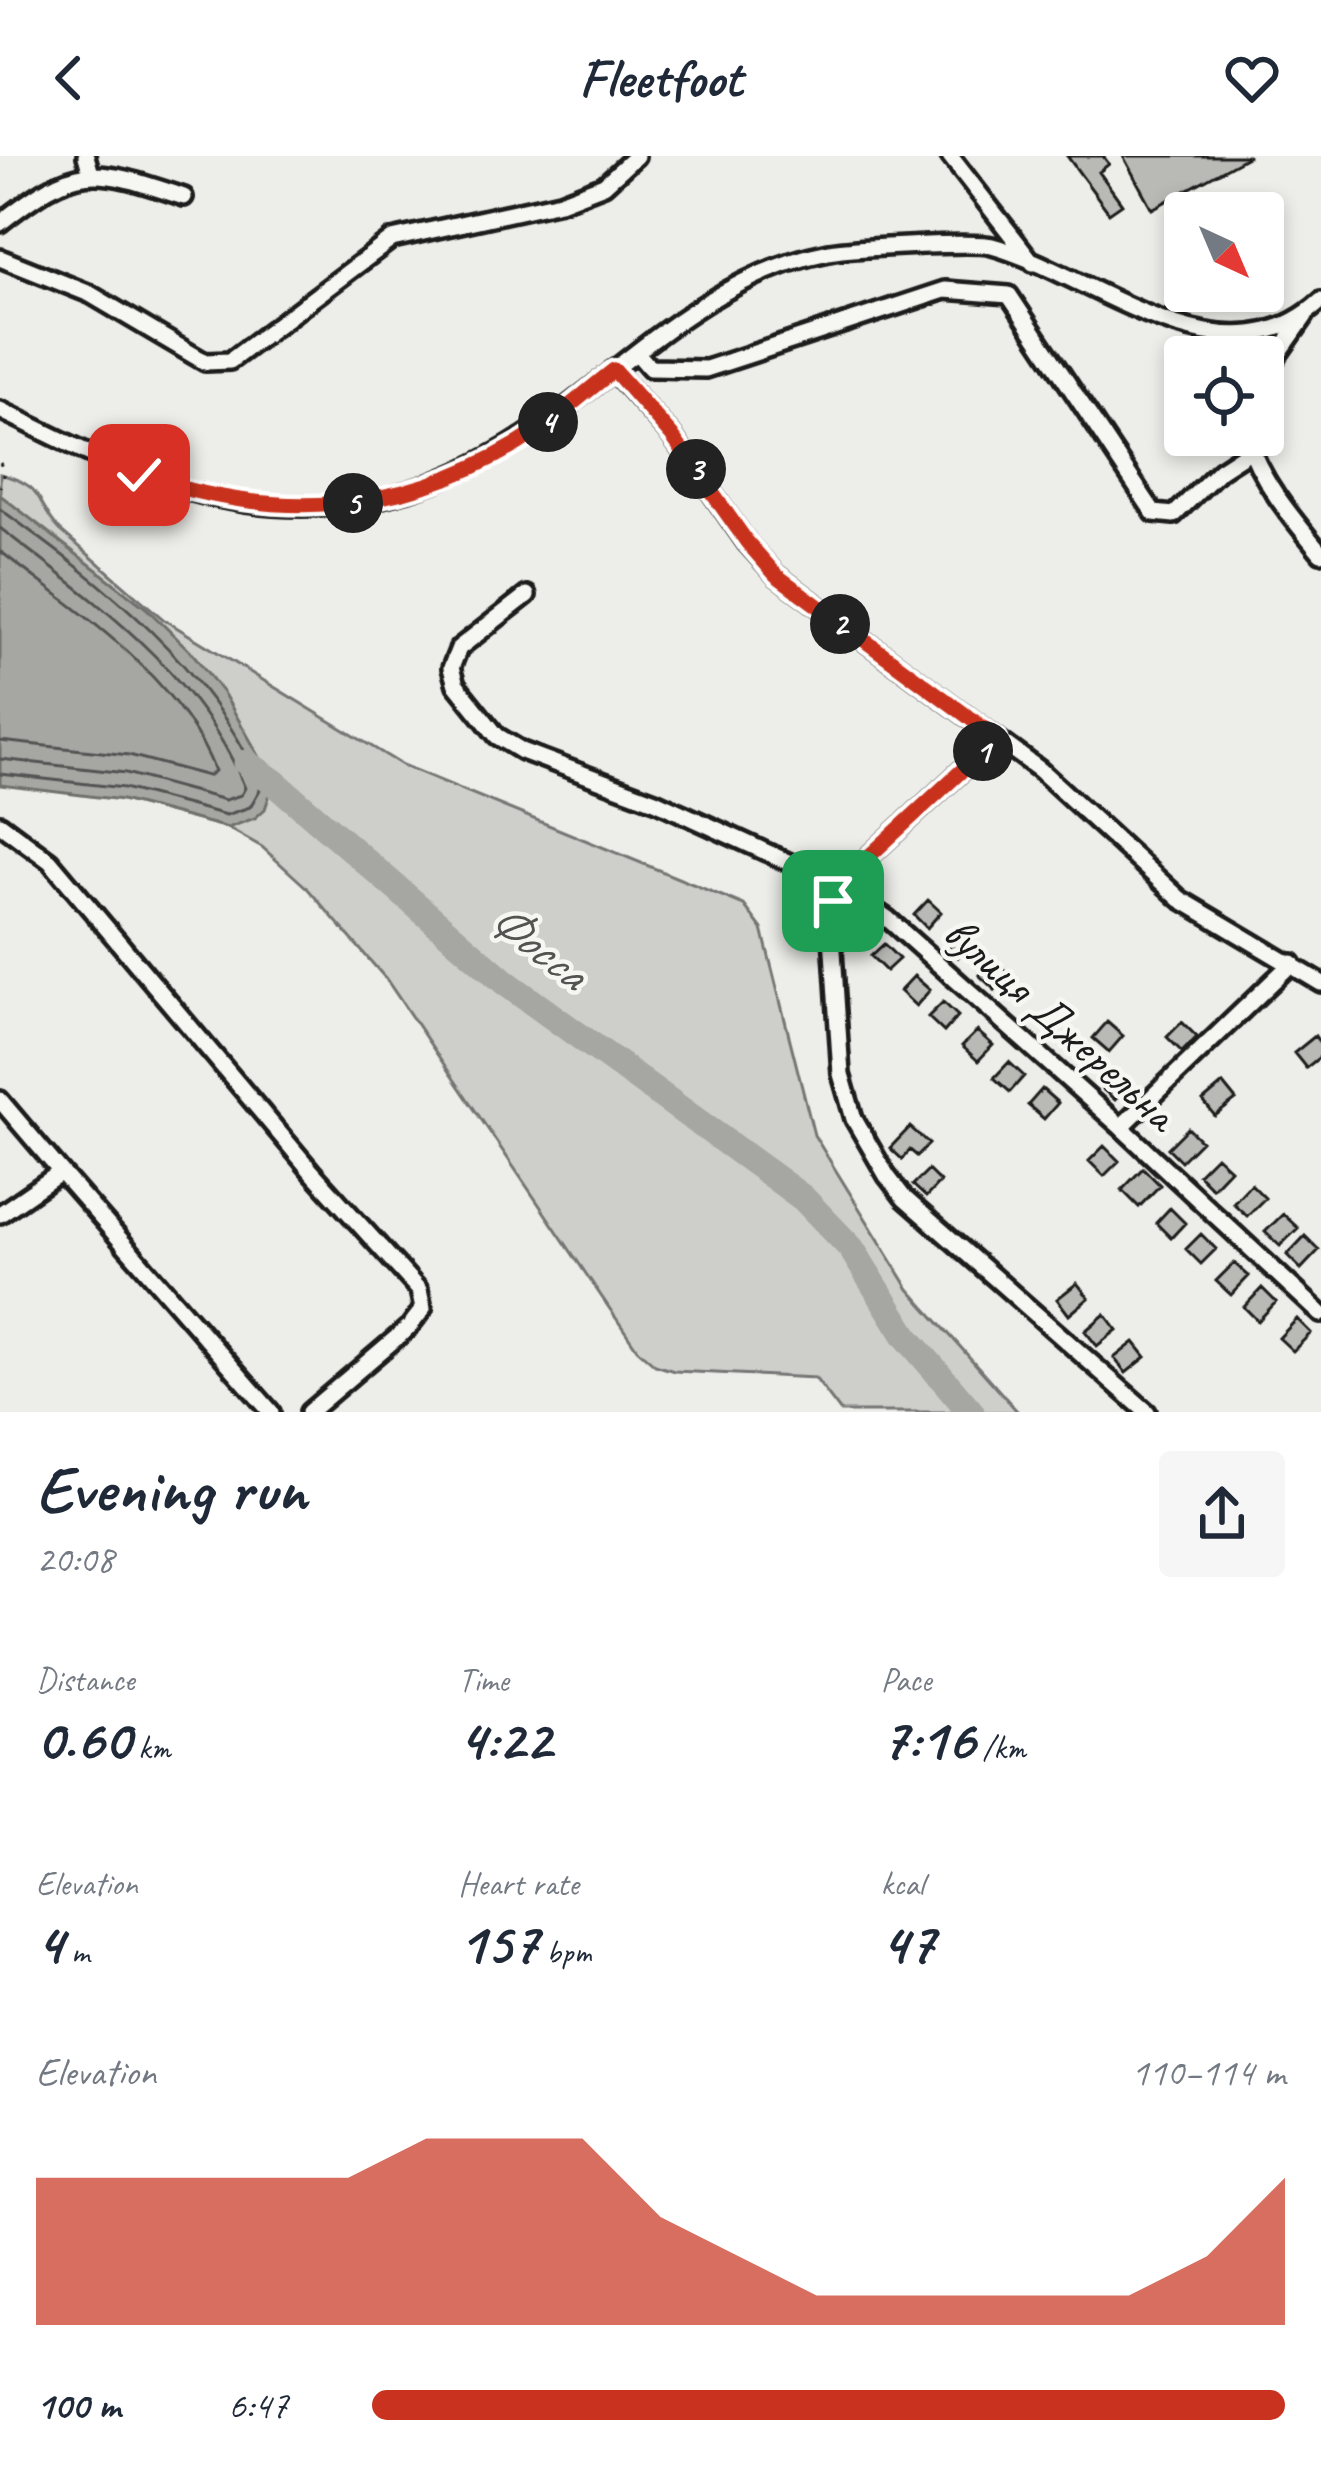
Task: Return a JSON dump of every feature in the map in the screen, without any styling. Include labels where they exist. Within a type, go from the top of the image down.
[{"type":"street","points":[[86,156],[91,174]]},
{"type":"street","points":[[0,258],[90,294],[205,362],[230,361],[392,239],[560,202],[604,185],[636,156]]},
{"type":"street","points":[[950,156],[1034,264]]},
{"type":"street","points":[[0,224],[50,184],[91,174],[116,174],[184,197]]},
{"type":"street","points":[[0,410],[163,483],[247,502],[313,507],[389,498],[463,473],[520,442],[733,284],[829,252],[989,245],[1156,318],[1198,331],[1243,333],[1307,314]]},
{"type":"street","points":[[637,353],[650,368],[706,369],[946,290],[1009,296],[1154,513],[1174,515],[1234,456]]},
{"type":"street","points":[[1284,346],[1321,301]]},
{"type":"street","points":[[614,370],[672,436],[776,575],[1056,783],[1166,888],[1321,982]]},
{"type":"street","points":[[1255,456],[1279,501],[1321,553]]},
{"type":"street","name":"вулиця Джерельна","points":[[527,596],[459,648],[451,668],[456,686],[497,736],[522,751],[655,801],[838,885],[899,927],[1321,1314]]},
{"type":"street","points":[[997,738],[838,885],[831,920],[841,1074],[854,1119],[904,1198],[1148,1412]]},
{"type":"street","points":[[0,824],[50,861],[312,1172],[419,1290],[423,1310],[409,1327],[309,1412]]},
{"type":"street","points":[[1121,1127],[1292,963]]},
{"type":"street","points":[[0,1100],[271,1412]]},
{"type":"street","points":[[0,1214],[61,1172]]},
{"type":"path","points":[[0,464],[4,471],[0,487]]},
{"type":"shaded area","points":[[0,474],[33,490],[60,530],[163,619],[402,765],[744,905],[762,929],[814,1135],[909,1289],[1018,1412],[841,1412],[815,1378],[674,1371],[655,1365],[637,1349],[386,979],[308,889],[262,847],[228,828],[122,800],[0,533]]},
{"type":"water","points":[[0,495],[146,608],[193,654],[224,694],[274,782],[265,809],[255,818],[228,828],[122,800],[0,785]]},
{"type":"building","points":[[1067,156],[1103,156],[1109,164],[1099,172],[1122,204],[1109,213]]},
{"type":"building","points":[[1123,156],[1249,156],[1183,192],[1164,192],[1164,202],[1152,209]]},
{"type":"building","points":[[928,900],[941,912],[927,928],[914,915]]},
{"type":"building","points":[[959,929],[972,941],[958,957],[945,944]]},
{"type":"building","points":[[884,944],[899,959],[886,971],[871,956]]},
{"type":"building","points":[[994,960],[1009,974],[995,990],[979,975]]},
{"type":"building","points":[[914,976],[930,990],[916,1006],[900,991]]},
{"type":"building","points":[[943,1002],[958,1016],[944,1032],[928,1017]]},
{"type":"building","points":[[1107,1022],[1123,1036],[1109,1052],[1093,1038]]},
{"type":"building","points":[[1182,1022],[1197,1037],[1182,1052],[1167,1037]]},
{"type":"building","points":[[977,1031],[993,1045],[978,1061],[962,1046]]},
{"type":"building","points":[[1315,1036],[1321,1056],[1306,1068],[1294,1053]]},
{"type":"building","points":[[1009,1062],[1024,1076],[1010,1092],[994,1078]]},
{"type":"building","points":[[1113,1070],[1129,1085],[1115,1100],[1099,1086]]},
{"type":"building","points":[[1223,1084],[1236,1100],[1215,1116],[1203,1101]]},
{"type":"building","points":[[1042,1089],[1058,1103],[1044,1119],[1028,1105]]},
{"type":"building","points":[[910,1127],[929,1144],[917,1156],[910,1150],[902,1159],[890,1148]]},
{"type":"building","points":[[1188,1128],[1201,1141],[1181,1161],[1168,1148]]},
{"type":"building","points":[[1104,1146],[1119,1161],[1104,1176],[1089,1161]]},
{"type":"building","points":[[1216,1156],[1230,1169],[1212,1188],[1198,1174]]},
{"type":"building","points":[[1143,1168],[1160,1185],[1139,1207],[1122,1190]]},
{"type":"building","points":[[928,1170],[940,1182],[926,1197],[913,1185]]},
{"type":"building","points":[[1251,1184],[1265,1198],[1247,1216],[1233,1203]]},
{"type":"building","points":[[1170,1208],[1185,1223],[1171,1238],[1156,1223]]},
{"type":"building","points":[[1283,1214],[1298,1228],[1280,1246],[1265,1232]]},
{"type":"building","points":[[1201,1234],[1216,1249],[1201,1264],[1186,1249]]},
{"type":"building","points":[[1305,1236],[1319,1250],[1301,1269],[1287,1255]]},
{"type":"building","points":[[1234,1263],[1249,1276],[1231,1295],[1216,1281]]},
{"type":"building","points":[[1077,1283],[1089,1298],[1069,1315],[1057,1299]]},
{"type":"building","points":[[1262,1288],[1276,1302],[1258,1321],[1244,1307]]},
{"type":"building","points":[[1105,1314],[1117,1330],[1097,1346],[1085,1331]]},
{"type":"building","points":[[1297,1319],[1311,1333],[1293,1351],[1279,1338]]},
{"type":"building","points":[[1134,1342],[1146,1357],[1126,1373],[1114,1358]]},
{"type":"waterway","name":"Фосса","points":[[247,763],[506,983],[803,1198],[851,1248],[906,1336],[971,1412]]},
{"type":"route","points":[[139,475],[247,502],[313,507],[389,498],[463,473],[520,442],[614,370],[672,436],[776,575],[997,738],[838,885],[833,901]]}]
